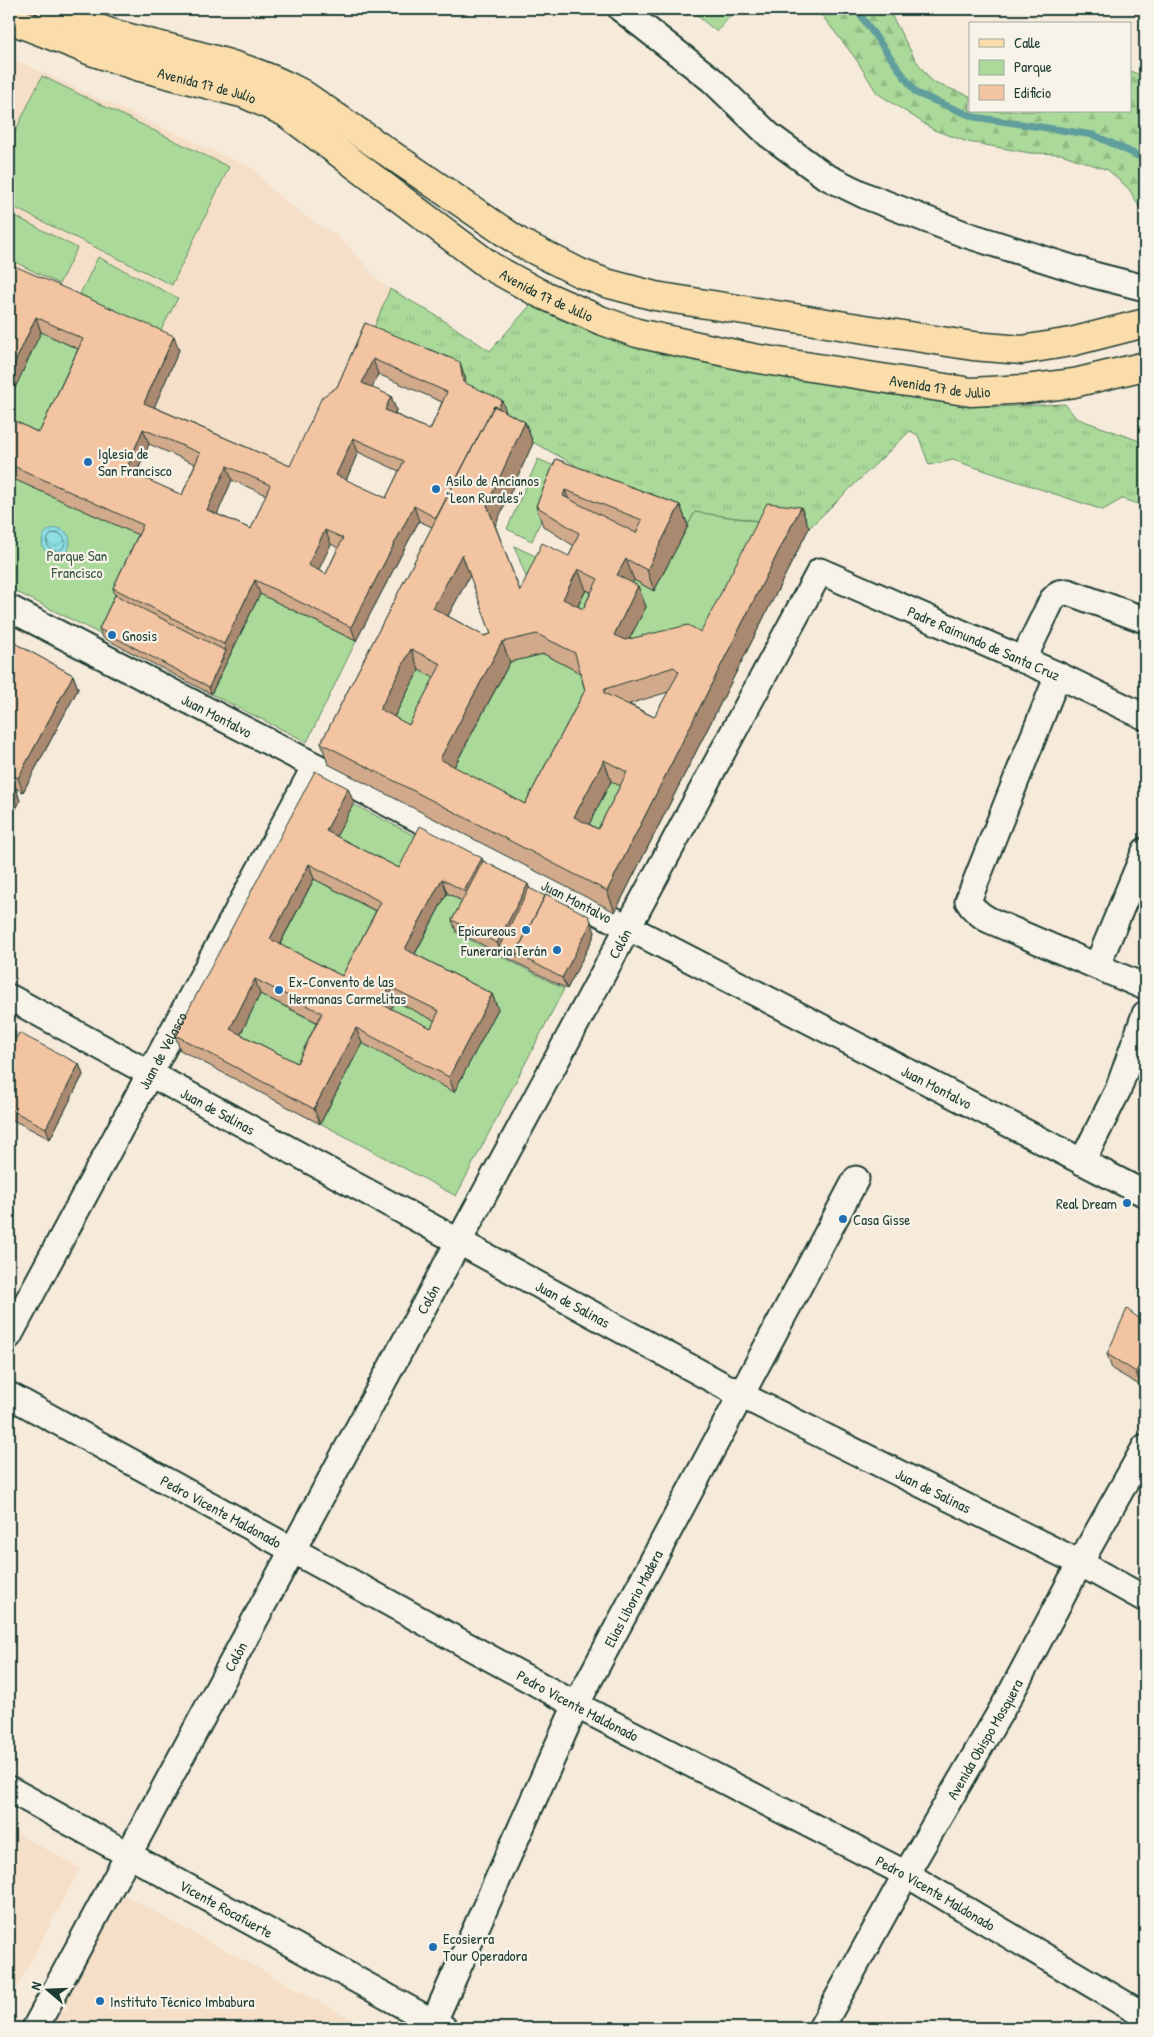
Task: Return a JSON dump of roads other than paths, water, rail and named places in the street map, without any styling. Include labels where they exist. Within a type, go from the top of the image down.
[{"type":"main road","name":"Avenida 17 de Julio","points":[[51,9],[106,31],[250,71],[286,85],[301,93],[519,242],[554,261],[606,283],[674,299],[973,346],[1022,350],[1071,342],[1145,323]]},
{"type":"main road","name":"Avenida 17 de Julio","points":[[9,20],[140,67],[245,94],[285,112],[490,266],[539,294],[600,320],[637,333],[753,358],[971,392],[1026,389],[1074,383],[1145,366]]},
{"type":"street","points":[[621,9],[712,80],[769,135],[825,176],[866,196],[964,234],[1094,275],[1145,288]]},
{"type":"street","name":"Padre Raimundo de Santa Cruz","points":[[820,571],[1058,675],[1145,717]]},
{"type":"street","name":"Colón","points":[[35,2028],[820,571]]},
{"type":"street","points":[[1023,660],[1052,600],[1059,594],[1068,592],[1145,620]]},
{"type":"street","name":"Juan Montalvo","points":[[9,608],[1145,1194]]},
{"type":"street","points":[[1058,675],[968,901],[971,907],[989,920],[1145,987]]},
{"type":"street","name":"Juan de Velasco","points":[[9,1336],[314,766]]},
{"type":"street","points":[[1097,966],[1145,851]]},
{"type":"street","name":"Juan de Salinas","points":[[9,997],[740,1395],[1080,1563],[1145,1599]]},
{"type":"street","points":[[1082,1162],[1118,1090],[1145,1014]]},
{"type":"street","name":"Elias Liborio Madera","points":[[437,2026],[576,1705],[856,1179]]},
{"type":"street","name":"Pedro Vicente Maldonado","points":[[9,1394],[576,1705],[906,1874],[1145,2016]]},
{"type":"street","name":"Avenida Obispo Mosquera","points":[[821,2028],[906,1874],[1009,1697],[1080,1563],[1145,1447]]},
{"type":"street","name":"Vicente Rocafuerte","points":[[9,1789],[437,2026]]},
{"type":"water","points":[[56,528],[66,532],[70,542],[66,552],[56,556],[46,552],[42,542],[46,532]]},
{"type":"waterway","points":[[856,9],[916,93],[974,117],[1094,135],[1145,159]]},
{"type":"place","name":"Iglesia de San Francisco","points":[[88,462]]},
{"type":"place","name":"Asilo de Ancianos \"Leon Rurales\"","points":[[436,489]]},
{"type":"place","name":"Gnosis","points":[[112,635]]},
{"type":"place","name":"Epicureous","points":[[526,930]]},
{"type":"place","name":"Funeraria Terán","points":[[557,950]]},
{"type":"place","name":"Ex-Convento de las Hermanas Carmelitas","points":[[279,990]]},
{"type":"place","name":"Real Dream","points":[[1127,1203]]},
{"type":"place","name":"Casa Gisse","points":[[843,1219]]},
{"type":"place","name":"Ecosierra Tour Operadora","points":[[433,1947]]},
{"type":"place","name":"Instituto Técnico Imbabura","points":[[100,2001]]},
{"type":"park label","name":"Parque San Francisco","points":[[77,564]]}]
